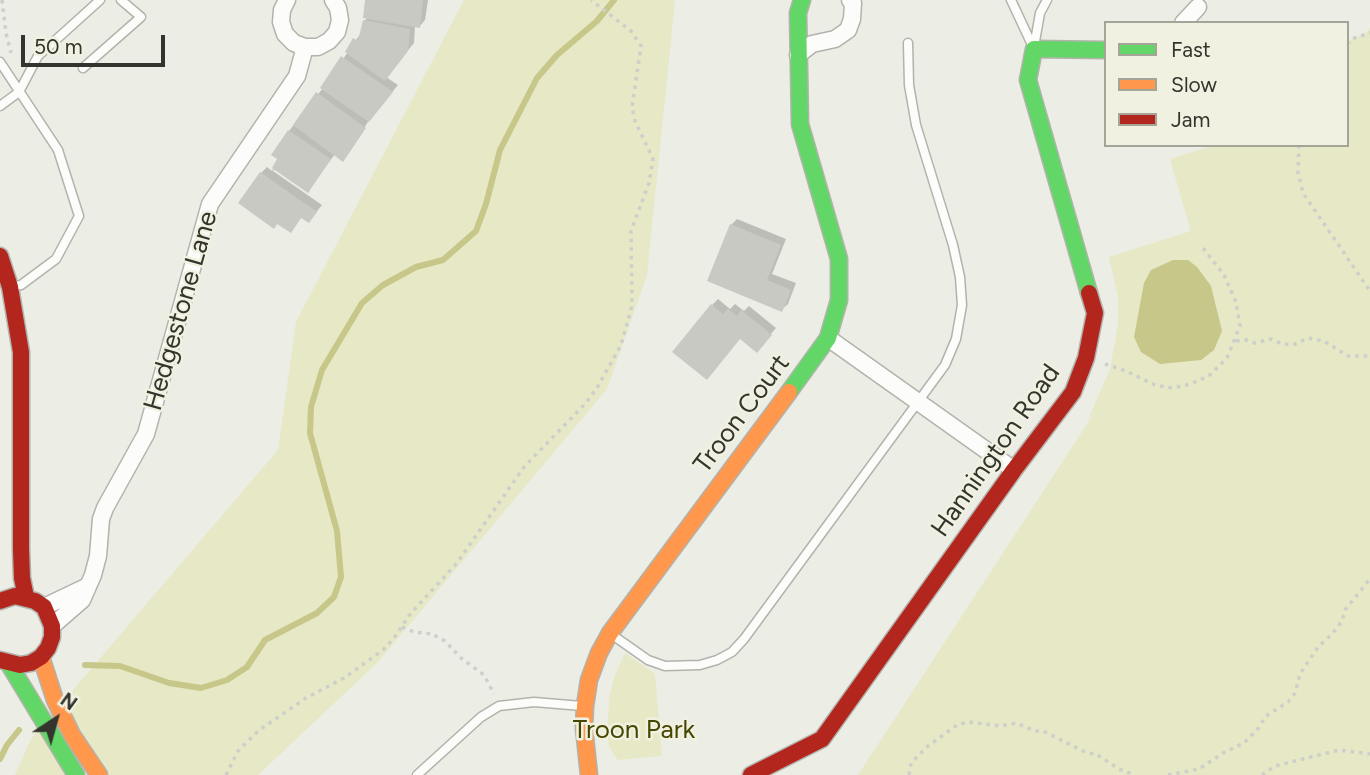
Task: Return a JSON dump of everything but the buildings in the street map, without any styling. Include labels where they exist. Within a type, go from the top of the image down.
[{"type":"street","points":[[287,0],[282,10],[281,22],[285,34],[294,43],[305,47],[318,47],[329,41],[337,32],[340,20],[333,0]]},
{"type":"street","name":"Troon Court","points":[[589,775],[584,728],[585,706],[589,680],[598,653],[610,633],[828,338],[839,300],[839,258],[800,124],[797,13],[802,0]]},
{"type":"street","points":[[798,55],[812,44],[835,39],[848,30],[852,19],[853,3],[850,0]]},
{"type":"street","points":[[1185,21],[1198,7]]},
{"type":"street","name":"Hedgestone Lane","points":[[52,626],[82,600],[98,556],[101,519],[105,508],[146,434],[210,204],[297,76],[305,47]]},
{"type":"street","points":[[1034,50],[1104,50]]},
{"type":"street","name":"Hannington Road","points":[[751,775],[822,739],[1073,392],[1086,358],[1095,313],[1028,80],[1034,50]]},
{"type":"street","points":[[0,256],[21,352],[21,549],[26,597]]},
{"type":"street","points":[[828,338],[1014,470]]},
{"type":"street","points":[[44,607],[74,590],[86,587]]},
{"type":"street","points":[[0,601],[15,596],[26,597],[44,607],[52,626],[52,637],[41,657],[20,666],[5,662]]},
{"type":"street","points":[[41,657],[55,700],[72,735],[99,775]]},
{"type":"street","points":[[5,662],[76,775]]},
{"type":"lane","points":[[0,106],[19,92],[38,56],[100,0]]},
{"type":"lane","points":[[83,68],[141,17],[121,0]]},
{"type":"lane","points":[[1011,0],[1034,50]]},
{"type":"lane","name":"Hannington Road","points":[[1034,50],[1040,13],[1047,0]]},
{"type":"lane","points":[[610,633],[648,660],[665,666],[700,665],[732,652],[945,365],[956,339],[962,305],[960,277],[953,245],[916,125],[909,85],[908,43]]},
{"type":"lane","points":[[0,62],[58,150],[79,216],[56,259],[21,285],[5,288]]},
{"type":"lane","points":[[417,775],[481,717],[499,706],[534,702],[585,706]]},
{"type":"path","points":[[2,0],[6,33],[13,59]]},
{"type":"path","points":[[226,775],[238,751],[267,725],[306,698],[344,678],[383,650],[411,613],[457,563],[524,467],[591,396],[610,368],[625,335],[632,298],[631,230],[649,183],[653,159],[635,121],[632,107],[641,46],[631,31],[591,0]]},
{"type":"path","points":[[1349,42],[1370,33]]},
{"type":"path","points":[[1298,147],[1298,173],[1303,193],[1370,291]]},
{"type":"path","points":[[1086,358],[1126,371],[1154,385],[1172,388],[1191,384],[1210,375],[1227,358],[1240,326],[1236,302],[1224,275],[1203,248]]},
{"type":"path","points":[[1236,341],[1255,343],[1271,339],[1293,345],[1308,338],[1324,341],[1348,356],[1370,356]]},
{"type":"path","points":[[1168,775],[1199,769],[1244,743],[1266,716],[1288,702],[1295,693],[1300,674],[1342,621],[1345,610],[1370,579]]},
{"type":"path","points":[[402,626],[414,632],[432,634],[445,641],[461,658],[484,675],[499,706]]},
{"type":"path","points":[[909,775],[911,763],[928,746],[957,724],[968,722],[1001,726],[1016,723],[1035,731],[1043,731],[1087,753],[1096,754],[1135,775]]},
{"type":"path","points":[[1262,775],[1275,766],[1339,750],[1370,754]]},
{"type":"green space","points":[[464,0],[675,0],[647,275],[607,389],[378,662],[258,775],[15,775],[31,739],[278,450],[296,322]]},
{"type":"green space","points":[[1370,28],[1370,775],[858,775],[1095,412],[1088,420],[1110,369],[1118,325],[1118,296],[1109,257],[1191,231],[1170,159],[1209,147],[1349,147],[1349,42],[1364,35]]},
{"type":"green space","name":"Troon Park","points":[[625,653],[655,674],[662,756],[618,760],[609,747],[607,729],[610,694]]},
{"type":"shaded area","points":[[1173,260],[1188,260],[1197,267],[1211,286],[1222,331],[1214,350],[1201,360],[1160,364],[1141,352],[1134,337],[1144,283],[1151,270]]},
{"type":"waterway","points":[[85,665],[120,666],[169,683],[201,688],[227,680],[247,667],[265,640],[317,613],[334,597],[341,577],[337,531],[310,433],[311,407],[322,370],[362,303],[383,285],[416,267],[443,260],[476,231],[500,150],[537,78],[557,55],[597,21],[614,0]]},
{"type":"waterway","points":[[0,759],[19,730]]},
{"type":"traffic: fast","points":[[789,392],[828,338],[839,300],[839,259],[800,124],[798,13],[802,0]]},
{"type":"traffic: fast","points":[[1089,293],[1028,80],[1034,49],[1104,50]]},
{"type":"traffic: fast","points":[[9,664],[76,775]]},
{"type":"traffic: slow","points":[[589,775],[584,728],[585,706],[589,680],[599,653],[610,633],[789,392]]},
{"type":"traffic: slow","points":[[41,657],[55,700],[72,735],[99,775]]},
{"type":"traffic: jam","points":[[0,256],[10,287],[21,352],[21,549],[26,597]]},
{"type":"traffic: jam","points":[[751,775],[822,739],[1073,392],[1086,358],[1095,313],[1089,293]]},
{"type":"traffic: jam","points":[[0,601],[15,596],[35,601],[44,607],[52,626],[52,637],[41,657],[20,665],[0,660]]}]
